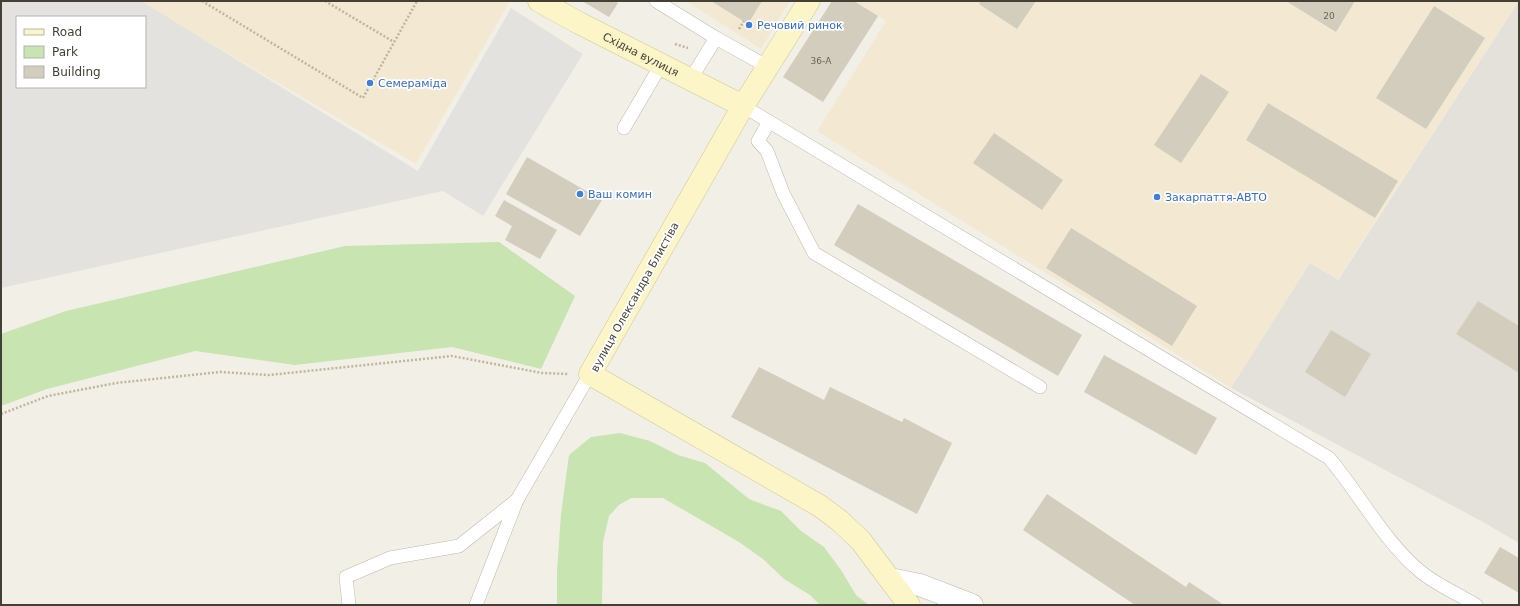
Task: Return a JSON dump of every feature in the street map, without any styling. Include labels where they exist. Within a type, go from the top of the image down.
[{"type":"street","name":"Східна вулиця","points":[[540,1],[661,65],[743,106]]},
{"type":"street","name":"вулиця Олександра Блистіва","points":[[809,1],[743,106],[590,374],[820,506],[840,521],[861,541],[909,605]]},
{"type":"street","points":[[890,579],[920,585],[972,605]]},
{"type":"lane","points":[[656,1],[716,38],[768,67]]},
{"type":"lane","points":[[690,80],[716,38]]},
{"type":"lane","points":[[624,128],[661,65]]},
{"type":"lane","points":[[743,106],[1329,458],[1349,482],[1395,545],[1421,572],[1476,605]]},
{"type":"lane","points":[[769,122],[758,141],[767,151],[783,193],[814,253],[1040,387]]},
{"type":"lane","points":[[476,605],[517,500],[590,374]]},
{"type":"lane","points":[[349,605],[346,576],[390,558],[459,546],[517,500]]},
{"type":"path","points":[[202,1],[363,98],[417,1]]},
{"type":"path","points":[[325,1],[394,42]]},
{"type":"path","points":[[1,414],[48,396],[116,383],[220,372],[269,375],[452,356],[542,373],[590,374]]},
{"type":"shaded area","points":[[1,1],[141,1],[418,171],[511,8],[583,54],[483,216],[443,191],[1,288]]},
{"type":"shaded area","name":"Семераміда","points":[[138,1],[510,1],[416,164]]},
{"type":"shaded area","name":"Речовий ринок","points":[[686,1],[790,1],[761,49]]},
{"type":"shaded area","name":"Закарпаття-АВТО","points":[[854,1],[1519,1],[1337,280],[1310,263],[1231,388],[817,131],[886,21]]},
{"type":"shaded area","points":[[1519,1],[1519,543],[1483,522],[1231,388],[1310,263],[1338,280]]},
{"type":"green space","points":[[499,242],[575,296],[541,369],[452,347],[295,365],[195,351],[47,389],[1,406],[1,334],[66,311],[345,246]]},
{"type":"green space","points":[[620,433],[650,441],[678,455],[705,463],[749,499],[781,511],[801,531],[824,547],[841,570],[856,595],[869,605],[820,605],[810,595],[784,579],[763,559],[739,542],[663,498],[631,498],[619,505],[609,516],[603,542],[602,605],[557,605],[557,572],[561,514],[569,455],[591,437]]},
{"type":"building","points":[[582,1],[615,1],[618,3],[609,17]]},
{"type":"building","points":[[711,1],[762,1],[748,24]]},
{"type":"building","points":[[832,1],[854,1],[878,16],[823,102],[783,77]]},
{"type":"building","points":[[981,1],[1036,1],[1017,29],[979,4]]},
{"type":"building","points":[[1286,1],[1355,1],[1336,32]]},
{"type":"building","points":[[1434,6],[1485,38],[1426,129],[1376,98]]},
{"type":"building","points":[[1201,74],[1229,92],[1181,163],[1154,145]]},
{"type":"building","points":[[1268,103],[1398,181],[1375,218],[1246,140]]},
{"type":"building","points":[[994,133],[1063,180],[1042,210],[973,163]]},
{"type":"building","points":[[527,157],[602,200],[580,236],[506,194]]},
{"type":"building","points":[[504,200],[557,230],[540,259],[505,240],[512,226],[495,216]]},
{"type":"building","points":[[858,204],[1082,335],[1058,376],[834,245]]},
{"type":"building","points":[[1071,228],[1197,306],[1172,346],[1046,268]]},
{"type":"building","points":[[1478,301],[1519,326],[1519,373],[1456,334]]},
{"type":"building","points":[[1331,330],[1371,354],[1345,397],[1305,372]]},
{"type":"building","points":[[1104,355],[1217,418],[1196,455],[1084,392]]},
{"type":"building","points":[[759,367],[824,400],[830,387],[902,422],[904,418],[952,443],[917,514],[731,417]]},
{"type":"building","points":[[1047,494],[1186,587],[1189,582],[1224,605],[1135,605],[1023,530]]},
{"type":"building","points":[[1500,547],[1519,558],[1519,593],[1484,573]]},
{"type":"place","name":"Речовий ринок","points":[[749,25]]},
{"type":"place","name":"Семераміда","points":[[370,83]]},
{"type":"place","name":"Ваш комин","points":[[580,194]]},
{"type":"place","name":"Закарпаття-АВТО","points":[[1157,197]]}]
